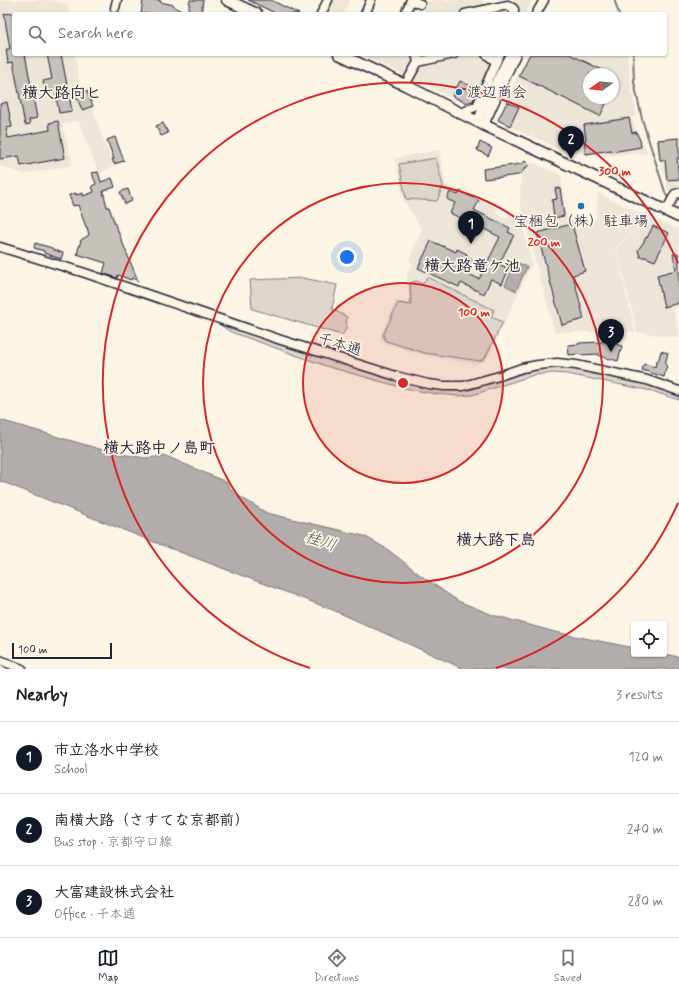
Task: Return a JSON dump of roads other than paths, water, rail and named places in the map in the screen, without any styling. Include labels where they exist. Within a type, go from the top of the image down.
[{"type":"main road","points":[[227,0],[253,12]]},
{"type":"main road","points":[[346,56],[480,123],[667,208],[679,217]]},
{"type":"street","points":[[322,12],[328,0]]},
{"type":"street","points":[[366,12],[371,0]]},
{"type":"street","points":[[405,12],[411,0],[420,4]]},
{"type":"street","points":[[537,12],[544,0]]},
{"type":"street","points":[[474,12],[508,4],[514,9],[514,12]]},
{"type":"street","points":[[405,86],[417,58],[436,56]]},
{"type":"street","points":[[488,56],[496,62]]},
{"type":"street","points":[[461,113],[476,106],[499,56]]},
{"type":"street","points":[[480,123],[507,60],[511,56]]},
{"type":"street","points":[[480,123],[515,56]]},
{"type":"street","points":[[667,208],[676,195]]},
{"type":"street","name":"千本通","points":[[0,247],[85,272],[281,340],[396,376],[428,384],[462,386],[522,368],[557,363],[576,365],[647,380],[679,391]]},
{"type":"street","points":[[0,660],[22,669]]},
{"type":"water","points":[[516,262],[527,267],[516,291],[505,285]]},
{"type":"water","name":"桂川","points":[[0,420],[110,452],[145,458],[166,456],[226,482],[234,493],[267,513],[364,536],[387,549],[423,577],[458,601],[493,615],[555,632],[631,647],[631,657],[667,657],[667,655],[679,657],[679,669],[464,669],[333,610],[164,546],[0,481]]},
{"type":"waterway","points":[[615,0],[618,12]]},
{"type":"waterway","points":[[633,56],[634,82],[642,119],[666,195],[670,200]]},
{"type":"place","name":"渡辺商会","points":[[459,92]]},
{"type":"place","name":"南横大路（さすてな京都前）","points":[[571,159]]},
{"type":"place","name":"宝梱包（株）駐車場","points":[[581,206]]},
{"type":"place","name":"市立洛水中学校","points":[[471,244]]},
{"type":"place","name":"大富建設株式会社","points":[[611,352]]},
{"type":"district","name":"横大路向ヒ","points":[[62,92]]},
{"type":"district","name":"横大路竜ケ池","points":[[472,265]]},
{"type":"district","name":"横大路中ノ島町","points":[[159,447]]},
{"type":"district","name":"横大路下島","points":[[496,539]]}]
